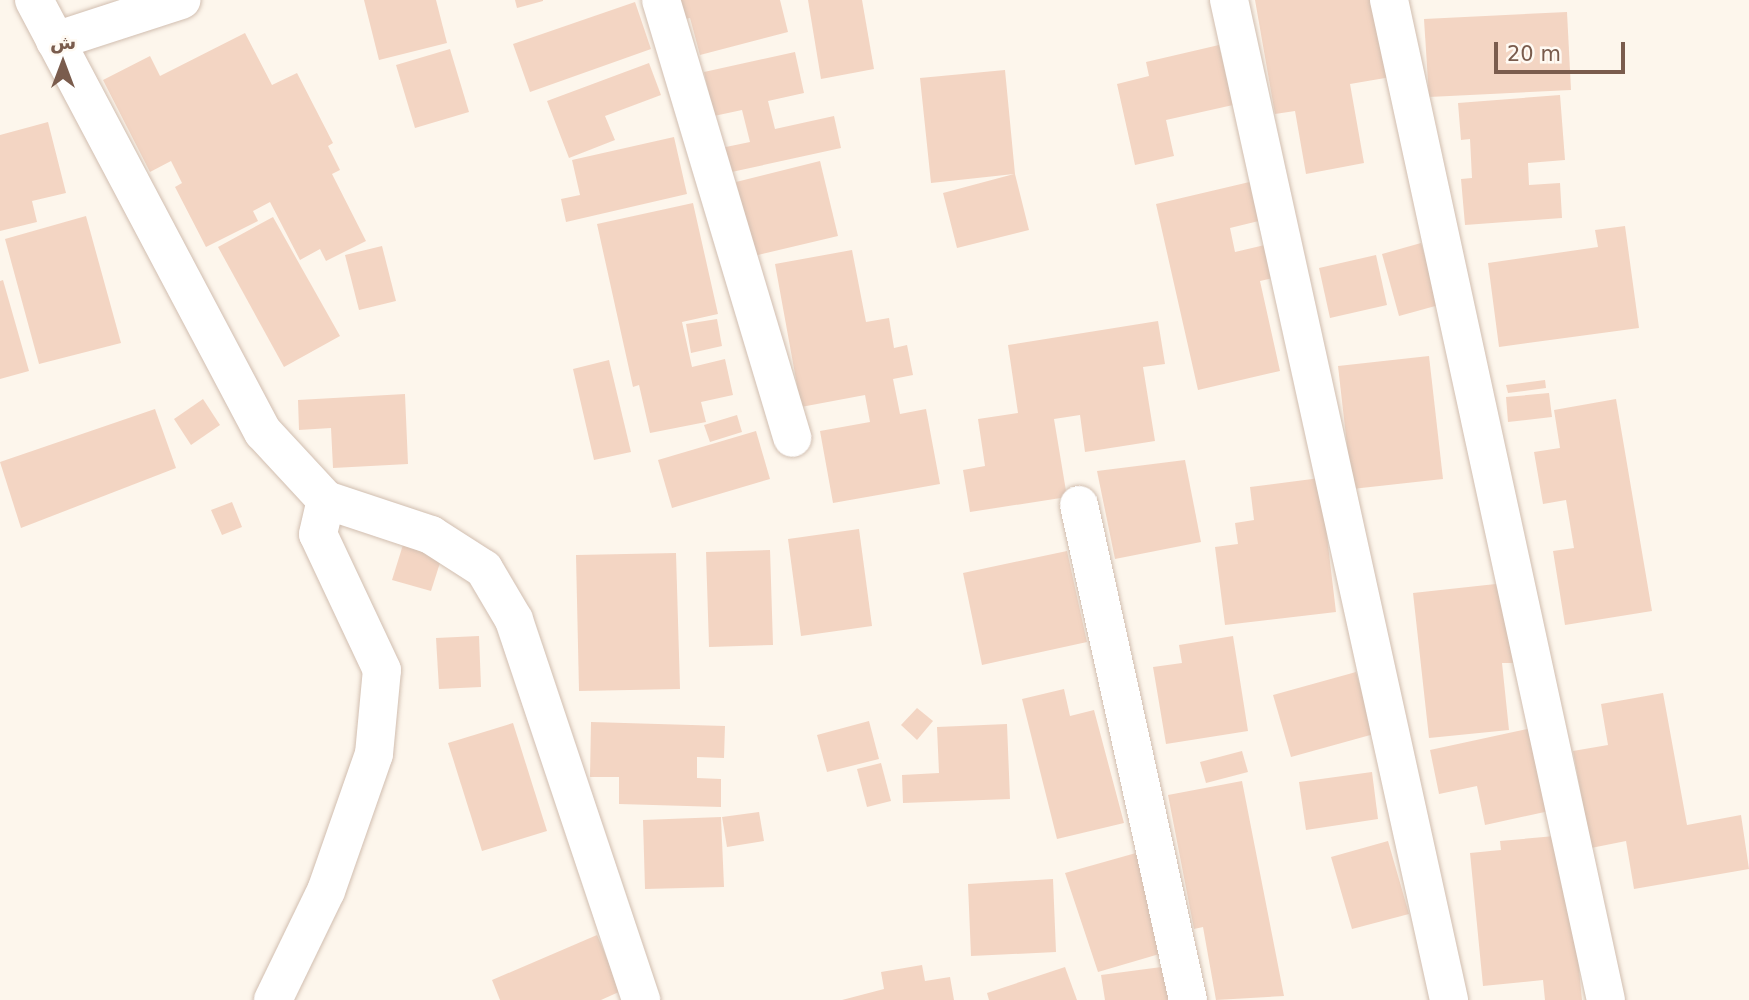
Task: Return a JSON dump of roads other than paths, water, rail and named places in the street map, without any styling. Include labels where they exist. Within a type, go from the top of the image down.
[{"type":"street","points":[[34,0],[263,432],[326,500],[431,535],[484,569],[514,620],[641,1000]]},
{"type":"street","points":[[55,41],[181,0]]},
{"type":"street","points":[[661,0],[792,438]]},
{"type":"street","points":[[1228,0],[1449,1000]]},
{"type":"street","points":[[1389,0],[1606,1000]]},
{"type":"street","points":[[273,1000],[326,891],[375,742],[382,670],[318,534],[326,500]]},
{"type":"street","points":[[1079,505],[1188,1000]]}]
